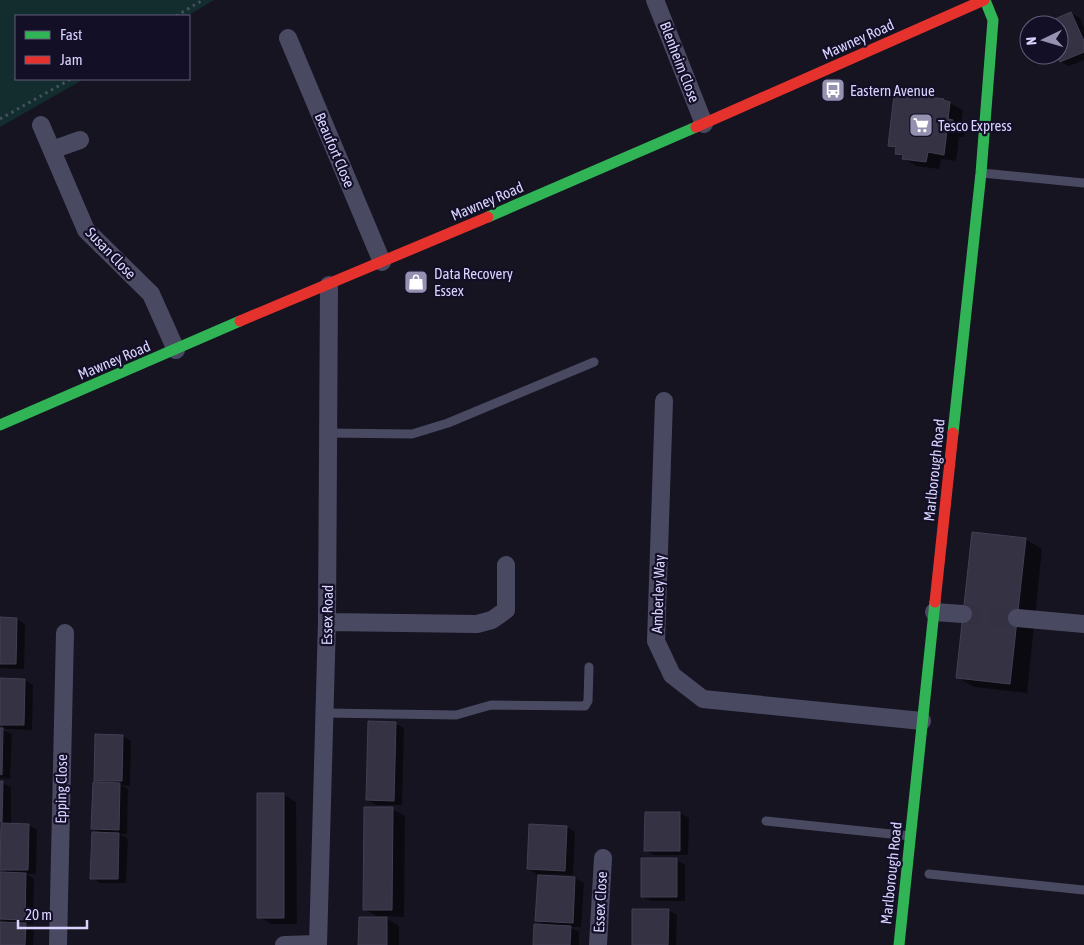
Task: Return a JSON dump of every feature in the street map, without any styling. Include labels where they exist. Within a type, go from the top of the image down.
[{"type":"street","name":"Blenheim Close","points":[[655,0],[704,124]]},
{"type":"street","name":"Mawney Road","points":[[0,425],[704,124],[984,0]]},
{"type":"street","name":"Marlborough Road","points":[[899,945],[981,173],[993,20],[984,0]]},
{"type":"street","name":"Beaufort Close","points":[[288,38],[382,262]]},
{"type":"street","name":"Susan Close","points":[[41,125],[86,230],[151,294],[176,350]]},
{"type":"street","points":[[52,150],[80,140]]},
{"type":"street","name":"Essex Road","points":[[318,945],[328,622],[329,285]]},
{"type":"street","name":"Amberley Way","points":[[664,401],[656,641],[672,675],[702,699],[922,721]]},
{"type":"street","points":[[328,622],[449,622],[477,624],[492,620],[506,610],[506,565]]},
{"type":"street","points":[[934,612],[963,614]]},
{"type":"street","points":[[1017,618],[1084,624]]},
{"type":"street","name":"Epping Close","points":[[58,945],[65,633]]},
{"type":"street","name":"Essex Close","points":[[598,945],[603,858]]},
{"type":"street","points":[[284,945],[318,945]]},
{"type":"lane","points":[[981,173],[1084,183]]},
{"type":"lane","points":[[328,433],[412,434],[425,432],[594,362]]},
{"type":"lane","points":[[325,713],[456,715],[491,705],[585,706],[588,701],[589,667]]},
{"type":"lane","points":[[766,821],[910,836]]},
{"type":"lane","points":[[929,874],[1084,890]]},
{"type":"path","points":[[178,15],[203,0]]},
{"type":"path","points":[[0,120],[69,80]]},
{"type":"green space","points":[[0,0],[214,0],[189,15],[15,15],[15,80],[82,80],[0,127]]},
{"type":"building","points":[[1071,12],[1084,41],[1084,52],[1069,58],[1069,15],[1064,15]]},
{"type":"building","name":"Tesco Express","points":[[894,95],[922,98],[923,96],[944,99],[950,102],[948,119],[953,120],[951,131],[947,130],[944,155],[928,152],[926,162],[902,159],[903,155],[895,154],[896,147],[888,146]]},
{"type":"building","points":[[972,532],[1026,538],[1010,684],[956,678]]},
{"type":"building","points":[[0,617],[17,618],[16,664],[0,664]]},
{"type":"building","points":[[0,678],[25,679],[24,725],[0,725]]},
{"type":"building","points":[[368,721],[396,722],[394,801],[366,800]]},
{"type":"building","points":[[0,728],[3,728],[2,775],[0,774]]},
{"type":"building","points":[[95,734],[123,735],[122,781],[94,781]]},
{"type":"building","points":[[0,781],[3,781],[2,822],[0,822]]},
{"type":"building","points":[[93,782],[120,783],[119,830],[91,829]]},
{"type":"building","points":[[257,793],[284,793],[284,918],[257,918]]},
{"type":"building","points":[[364,807],[393,807],[392,910],[363,910]]},
{"type":"building","points":[[645,812],[680,812],[680,851],[644,851]]},
{"type":"building","points":[[1,823],[29,824],[28,870],[0,870]]},
{"type":"building","points":[[529,824],[567,826],[565,871],[527,869]]},
{"type":"building","points":[[92,832],[119,833],[118,879],[90,879]]},
{"type":"building","points":[[641,858],[677,858],[677,897],[641,897]]},
{"type":"building","points":[[0,872],[26,873],[25,920],[0,919]]},
{"type":"building","points":[[538,875],[575,877],[573,923],[535,921]]},
{"type":"building","points":[[632,909],[669,909],[668,945],[632,945]]},
{"type":"building","points":[[359,917],[387,917],[387,945],[358,945]]},
{"type":"building","points":[[0,922],[26,923],[25,945],[0,945]]},
{"type":"building","points":[[534,924],[571,926],[570,945],[533,945]]},
{"type":"tunnel","points":[[963,614],[1017,618]]},
{"type":"traffic: fast","points":[[953,433],[981,173],[993,20],[985,0]]},
{"type":"traffic: fast","points":[[488,217],[696,127]]},
{"type":"traffic: fast","points":[[0,425],[240,321]]},
{"type":"traffic: fast","points":[[899,945],[935,602]]},
{"type":"traffic: jam","points":[[696,127],[984,0]]},
{"type":"traffic: jam","points":[[240,321],[488,217]]},
{"type":"traffic: jam","points":[[935,602],[953,433]]},
{"type":"place","name":"Eastern Avenue","points":[[833,90]]},
{"type":"place","name":"Tesco Express","points":[[921,125]]},
{"type":"place","name":"Data Recovery Essex","points":[[416,282]]}]
